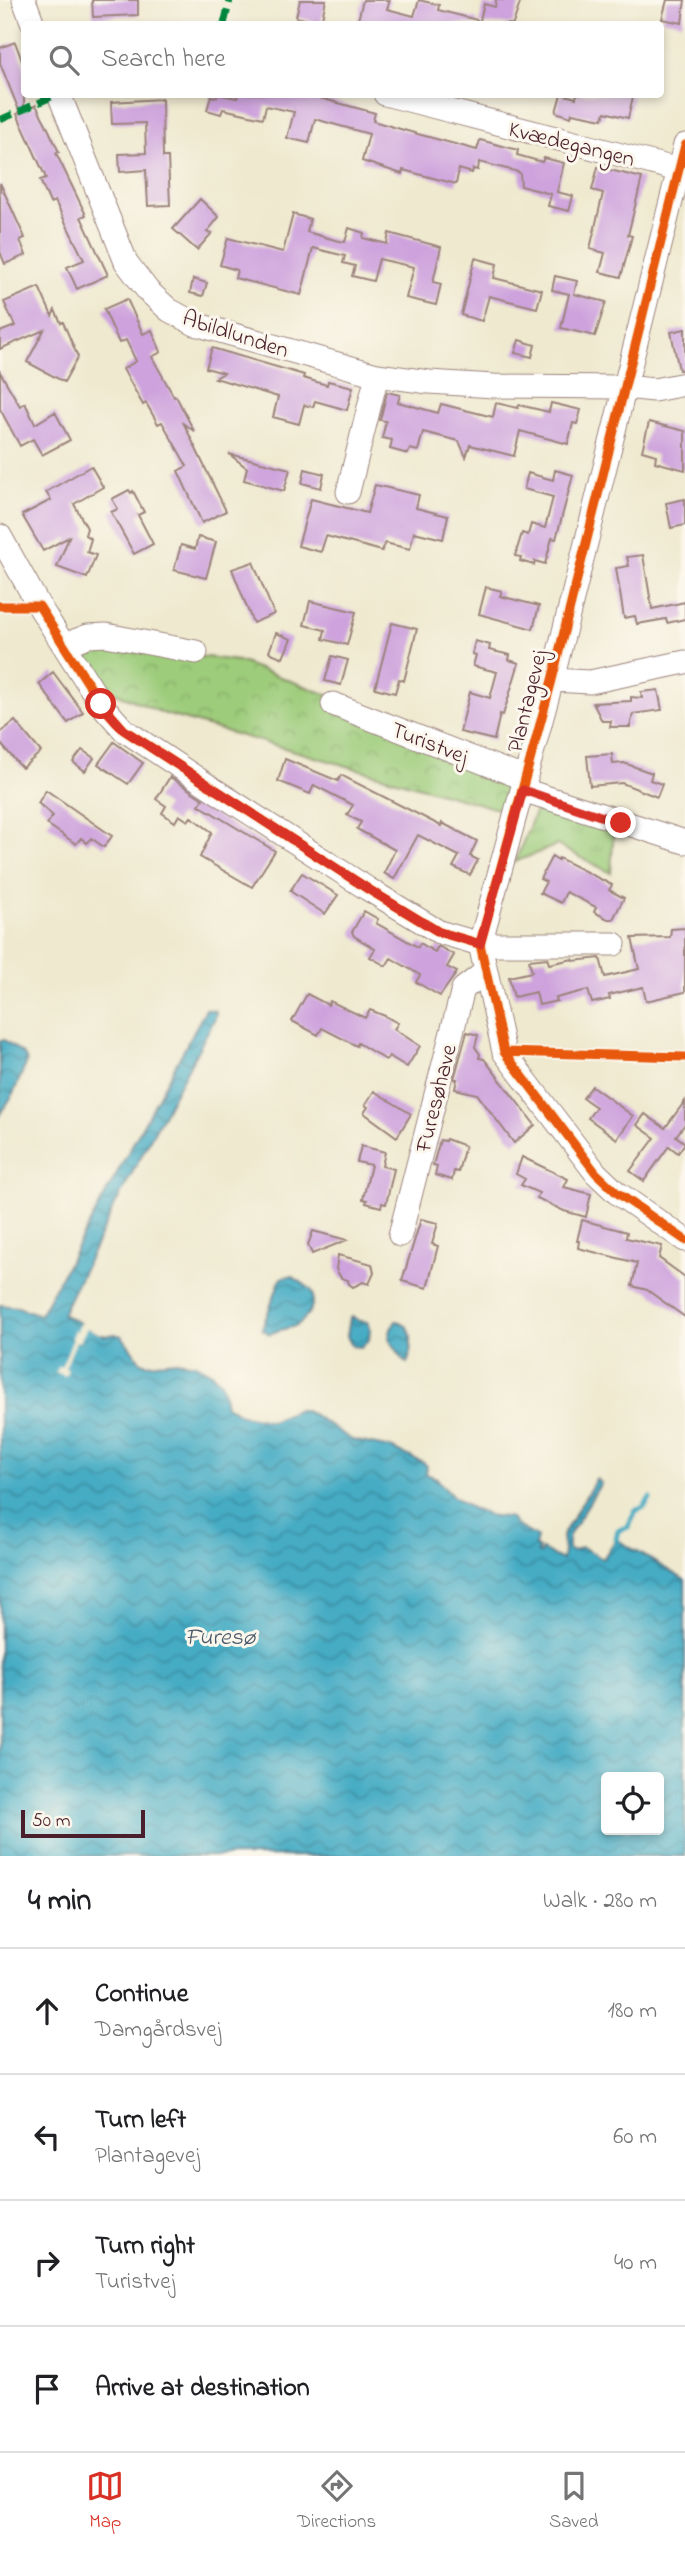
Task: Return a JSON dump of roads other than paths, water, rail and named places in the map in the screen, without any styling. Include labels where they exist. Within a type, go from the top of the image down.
[{"type":"street","points":[[24,0],[32,21]]},
{"type":"street","name":"Abildlunden","points":[[61,98],[126,262],[148,291],[169,310],[195,324],[377,375],[429,382],[654,390],[685,384]]},
{"type":"street","name":"Kvædegangen","points":[[400,98],[679,170]]},
{"type":"street","name":"Plantagevej","points":[[685,145],[552,680],[480,944],[505,1052],[596,1173],[617,1192],[685,1240]]},
{"type":"street","points":[[348,492],[377,375]]},
{"type":"street","points":[[0,536],[38,606],[101,704],[124,730],[439,932],[480,944],[614,944]]},
{"type":"street","points":[[64,645],[88,636],[106,635],[196,652]]},
{"type":"street","points":[[552,680],[590,682],[685,662]]},
{"type":"street","name":"Turistvej","points":[[333,704],[524,784],[685,842]]},
{"type":"street","name":"Furesøhave","points":[[400,1234],[463,989],[485,972]]},
{"type":"water","name":"Furesø","points":[[206,1009],[216,1011],[215,1018],[116,1203],[62,1314],[105,1336],[122,1336],[140,1361],[146,1364],[177,1361],[195,1364],[210,1372],[221,1382],[226,1405],[239,1414],[271,1421],[302,1410],[352,1440],[391,1448],[424,1463],[427,1466],[426,1474],[437,1478],[459,1501],[488,1515],[511,1518],[515,1525],[537,1537],[535,1547],[540,1554],[542,1550],[562,1560],[562,1536],[596,1479],[601,1483],[568,1537],[568,1550],[582,1547],[603,1559],[616,1539],[685,1580],[685,1856],[0,1856],[0,1305],[18,1307],[40,1315]]},
{"type":"water","points":[[4,1040],[24,1055],[27,1062],[0,1115],[0,1041]]},
{"type":"water","points":[[292,1276],[311,1290],[313,1299],[310,1309],[297,1325],[270,1334],[262,1329],[279,1283],[283,1277]]},
{"type":"water","points":[[350,1318],[367,1322],[370,1327],[369,1340],[361,1347],[352,1346],[347,1336]]},
{"type":"water","points":[[396,1321],[403,1323],[410,1332],[408,1363],[389,1338]]},
{"type":"waterway","points":[[616,1539],[618,1530],[628,1527],[635,1511],[644,1507],[650,1498]]}]
